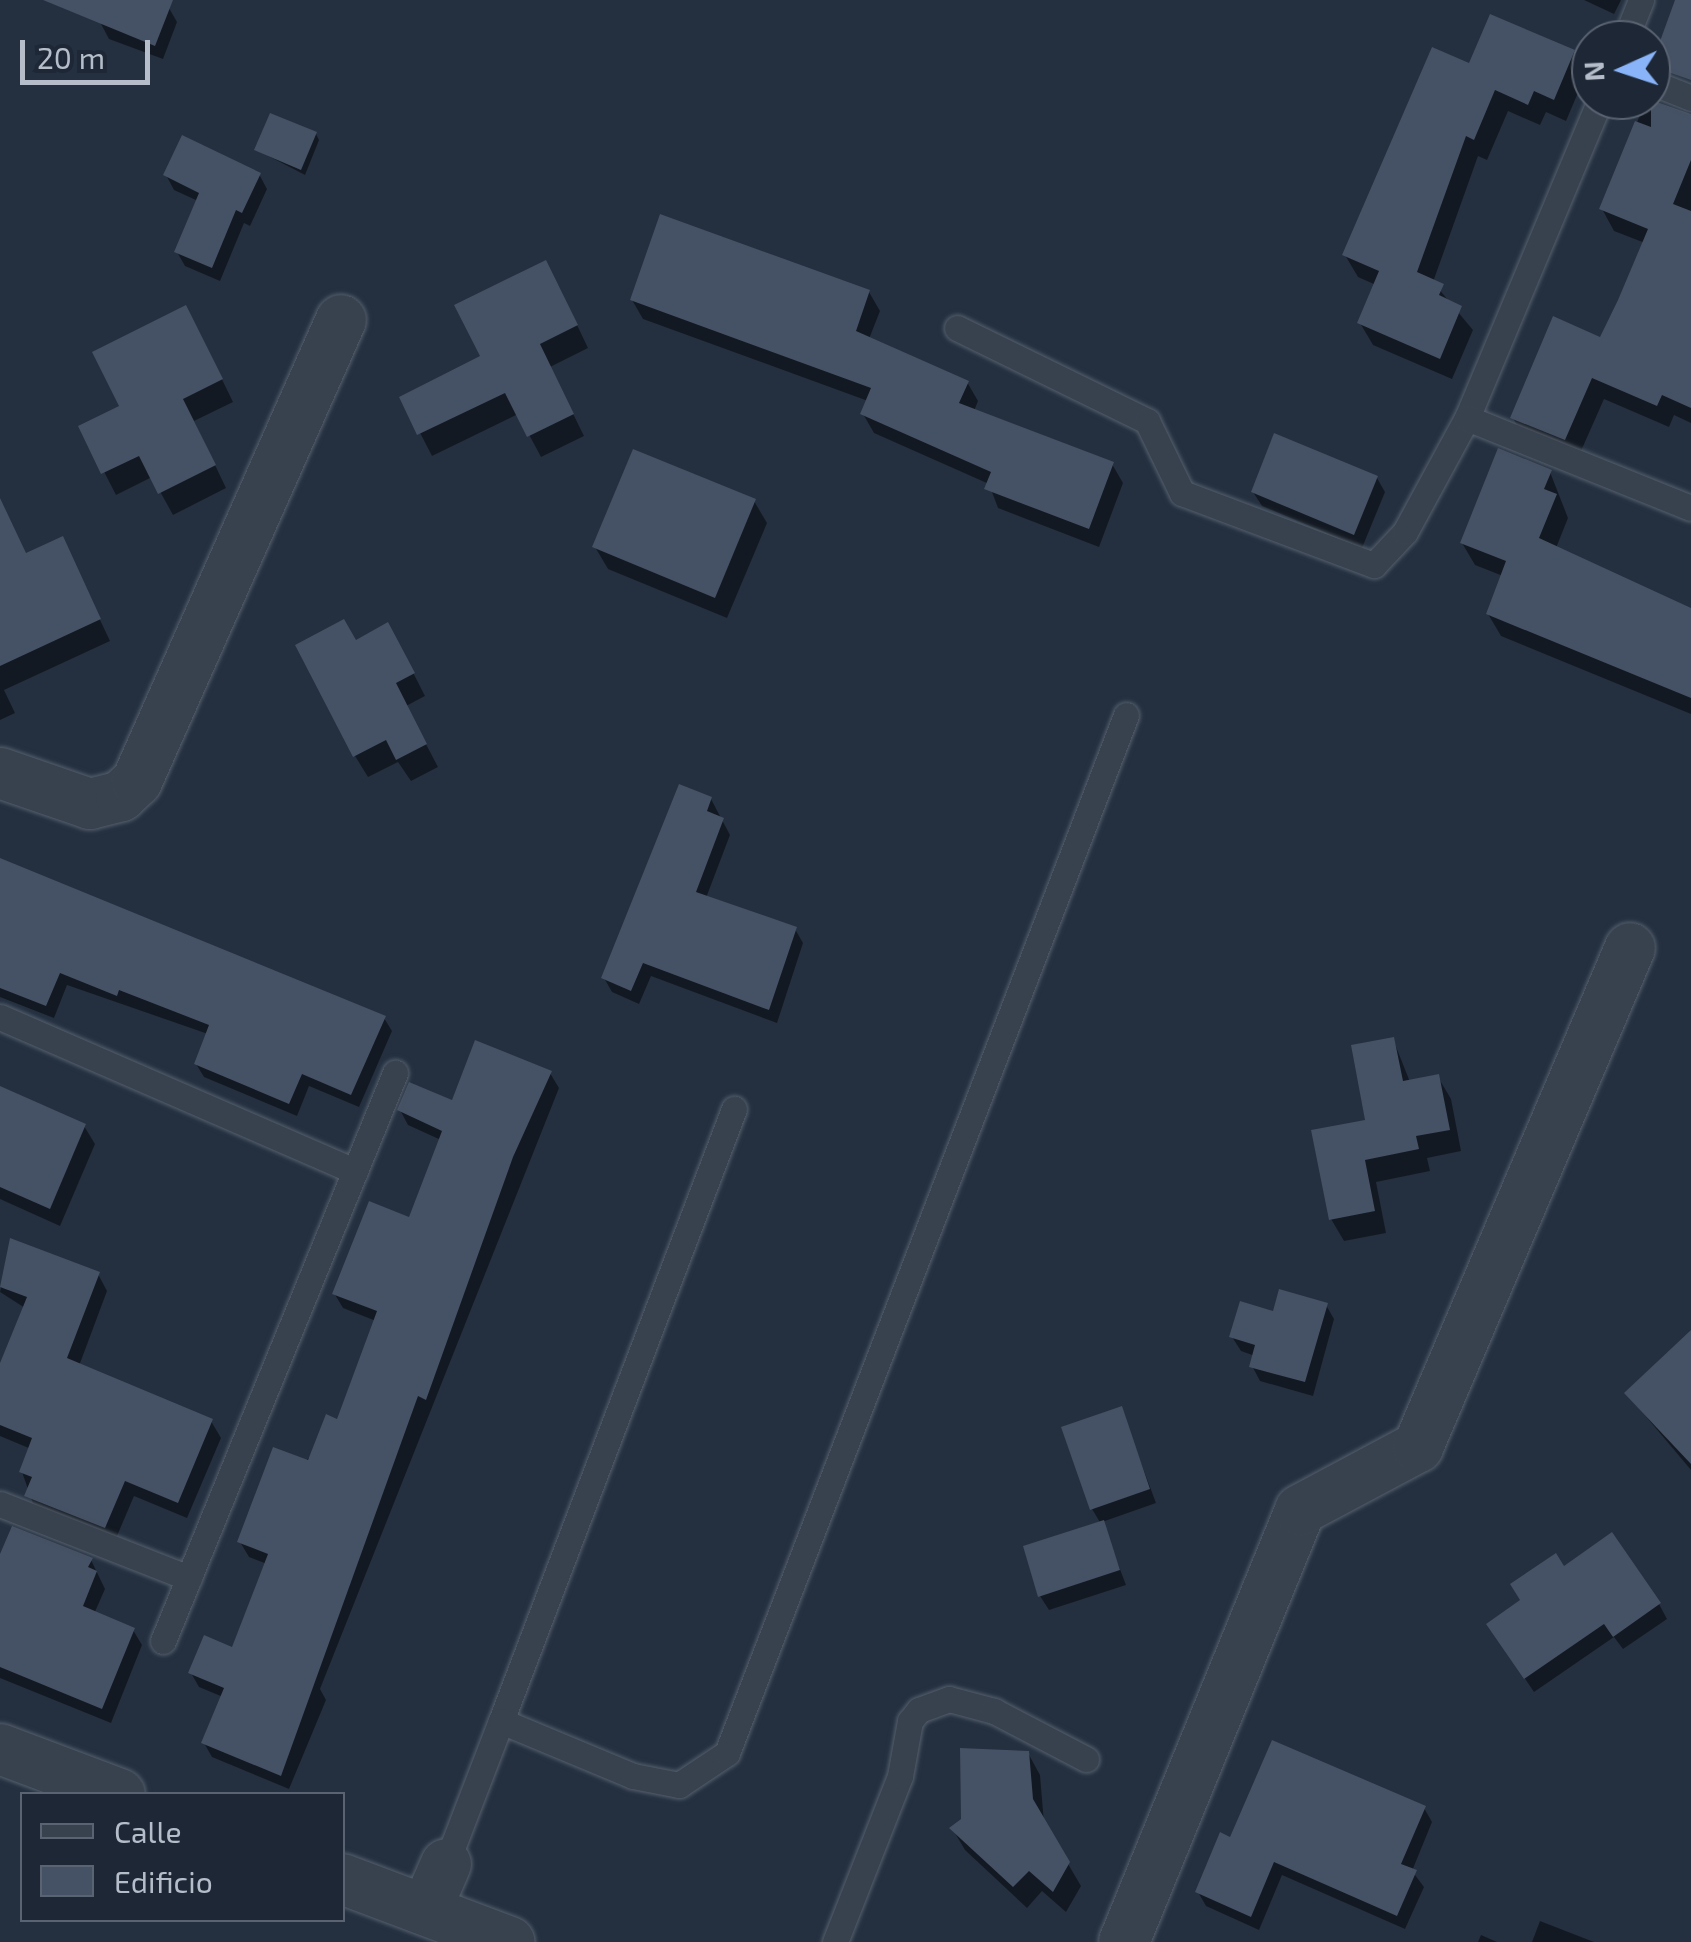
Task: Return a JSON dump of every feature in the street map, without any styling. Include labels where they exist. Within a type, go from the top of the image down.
[{"type":"street","points":[[0,773],[90,804],[121,796],[137,781],[341,320]]},
{"type":"street","points":[[1124,1942],[1300,1510],[1418,1447],[1630,948]]},
{"type":"street","points":[[0,1749],[115,1792]]},
{"type":"street","points":[[426,1910],[446,1864]]},
{"type":"street","points":[[345,1879],[510,1942]]},
{"type":"lane","points":[[957,328],[1147,421],[1182,493],[1374,566],[1405,532],[1467,418],[1592,120]]},
{"type":"lane","points":[[1467,418],[1691,508]]},
{"type":"lane","points":[[501,1721],[633,1776],[678,1785],[727,1753],[1126,715]]},
{"type":"lane","points":[[0,1017],[354,1171]]},
{"type":"lane","points":[[163,1641],[395,1073]]},
{"type":"lane","points":[[446,1864],[734,1109]]},
{"type":"lane","points":[[0,1504],[189,1578]]},
{"type":"lane","points":[[835,1942],[900,1776],[910,1721],[919,1710],[950,1700],[994,1711],[1086,1760]]},
{"type":"building","points":[[43,0],[173,0],[155,46]]},
{"type":"building","points":[[1675,0],[1691,0],[1691,80],[1671,73],[1671,20],[1668,20]]},
{"type":"building","points":[[1490,14],[1571,48],[1571,60],[1554,100],[1534,91],[1528,105],[1495,90],[1474,140],[1466,136],[1417,272],[1444,284],[1439,295],[1462,306],[1440,359],[1357,323],[1379,271],[1342,255],[1432,47],[1469,63]]},
{"type":"building","points":[[1671,107],[1691,114],[1691,160],[1673,204],[1691,211],[1691,408],[1662,395],[1657,406],[1592,378],[1565,440],[1510,418],[1553,316],[1600,337],[1618,300],[1648,229],[1599,209],[1635,121],[1651,127],[1651,120],[1671,120]]},
{"type":"building","points":[[270,113],[317,132],[301,170],[254,150]]},
{"type":"building","points":[[182,135],[261,173],[242,213],[236,210],[212,268],[174,252],[199,193],[163,175]]},
{"type":"building","points":[[660,214],[870,290],[856,331],[969,381],[959,403],[1114,462],[1089,529],[984,489],[991,472],[860,414],[871,388],[630,300]]},
{"type":"building","points":[[546,260],[578,325],[540,344],[574,414],[527,437],[505,393],[417,435],[399,397],[480,356],[454,305]]},
{"type":"building","points":[[186,305],[223,379],[183,399],[216,465],[158,494],[139,456],[101,474],[78,426],[119,406],[92,352]]},
{"type":"building","points":[[1274,433],[1378,476],[1354,535],[1251,492]]},
{"type":"building","points":[[1498,448],[1552,470],[1544,489],[1557,494],[1539,538],[1691,608],[1691,698],[1486,614],[1506,561],[1460,543]]},
{"type":"building","points":[[633,449],[756,499],[715,598],[592,547]]},
{"type":"building","points":[[0,498],[26,553],[63,536],[101,619],[0,666]]},
{"type":"building","points":[[344,619],[356,640],[388,622],[415,673],[396,683],[427,744],[396,760],[386,740],[353,757],[295,645]]},
{"type":"building","points":[[679,784],[712,797],[707,811],[724,818],[696,892],[797,927],[769,1010],[643,963],[631,991],[601,978]]},
{"type":"building","points":[[0,858],[386,1016],[351,1095],[302,1074],[289,1104],[194,1064],[209,1025],[119,990],[117,996],[60,973],[46,1006],[0,988]]},
{"type":"building","points":[[1394,1037],[1403,1081],[1439,1074],[1450,1130],[1416,1136],[1419,1149],[1365,1160],[1375,1211],[1329,1220],[1311,1130],[1365,1120],[1351,1045]]},
{"type":"building","points":[[475,1040],[552,1071],[513,1157],[426,1400],[418,1396],[281,1776],[201,1743],[224,1688],[188,1673],[204,1635],[232,1647],[268,1554],[237,1542],[273,1447],[308,1460],[326,1414],[337,1419],[377,1311],[332,1294],[369,1201],[409,1217],[442,1131],[397,1110],[409,1082],[452,1100]]},
{"type":"building","points":[[0,1086],[86,1124],[50,1209],[0,1187]]},
{"type":"building","points":[[10,1238],[100,1272],[67,1358],[213,1419],[178,1503],[125,1481],[105,1528],[24,1496],[32,1477],[19,1472],[32,1438],[0,1425],[0,1363],[27,1297],[0,1287]]},
{"type":"building","points":[[1279,1289],[1328,1303],[1305,1382],[1249,1367],[1255,1345],[1229,1337],[1240,1301],[1273,1311]]},
{"type":"building","points":[[1691,1330],[1691,1464],[1624,1393]]},
{"type":"building","points":[[1122,1406],[1150,1489],[1090,1510],[1061,1427]]},
{"type":"building","points":[[1104,1520],[1120,1570],[1038,1597],[1023,1546]]},
{"type":"building","points":[[12,1526],[93,1558],[88,1567],[97,1571],[83,1606],[135,1628],[102,1709],[0,1667],[0,1554]]},
{"type":"building","points":[[1612,1532],[1661,1603],[1613,1637],[1604,1624],[1524,1679],[1486,1624],[1520,1600],[1510,1584],[1556,1553],[1564,1566]]},
{"type":"building","points":[[1272,1740],[1426,1806],[1401,1864],[1417,1870],[1397,1916],[1274,1862],[1251,1917],[1195,1892],[1220,1832],[1230,1837]]},
{"type":"building","points":[[960,1748],[1029,1751],[1033,1799],[1070,1862],[1053,1892],[1029,1871],[1013,1887],[949,1828],[961,1819]]}]
